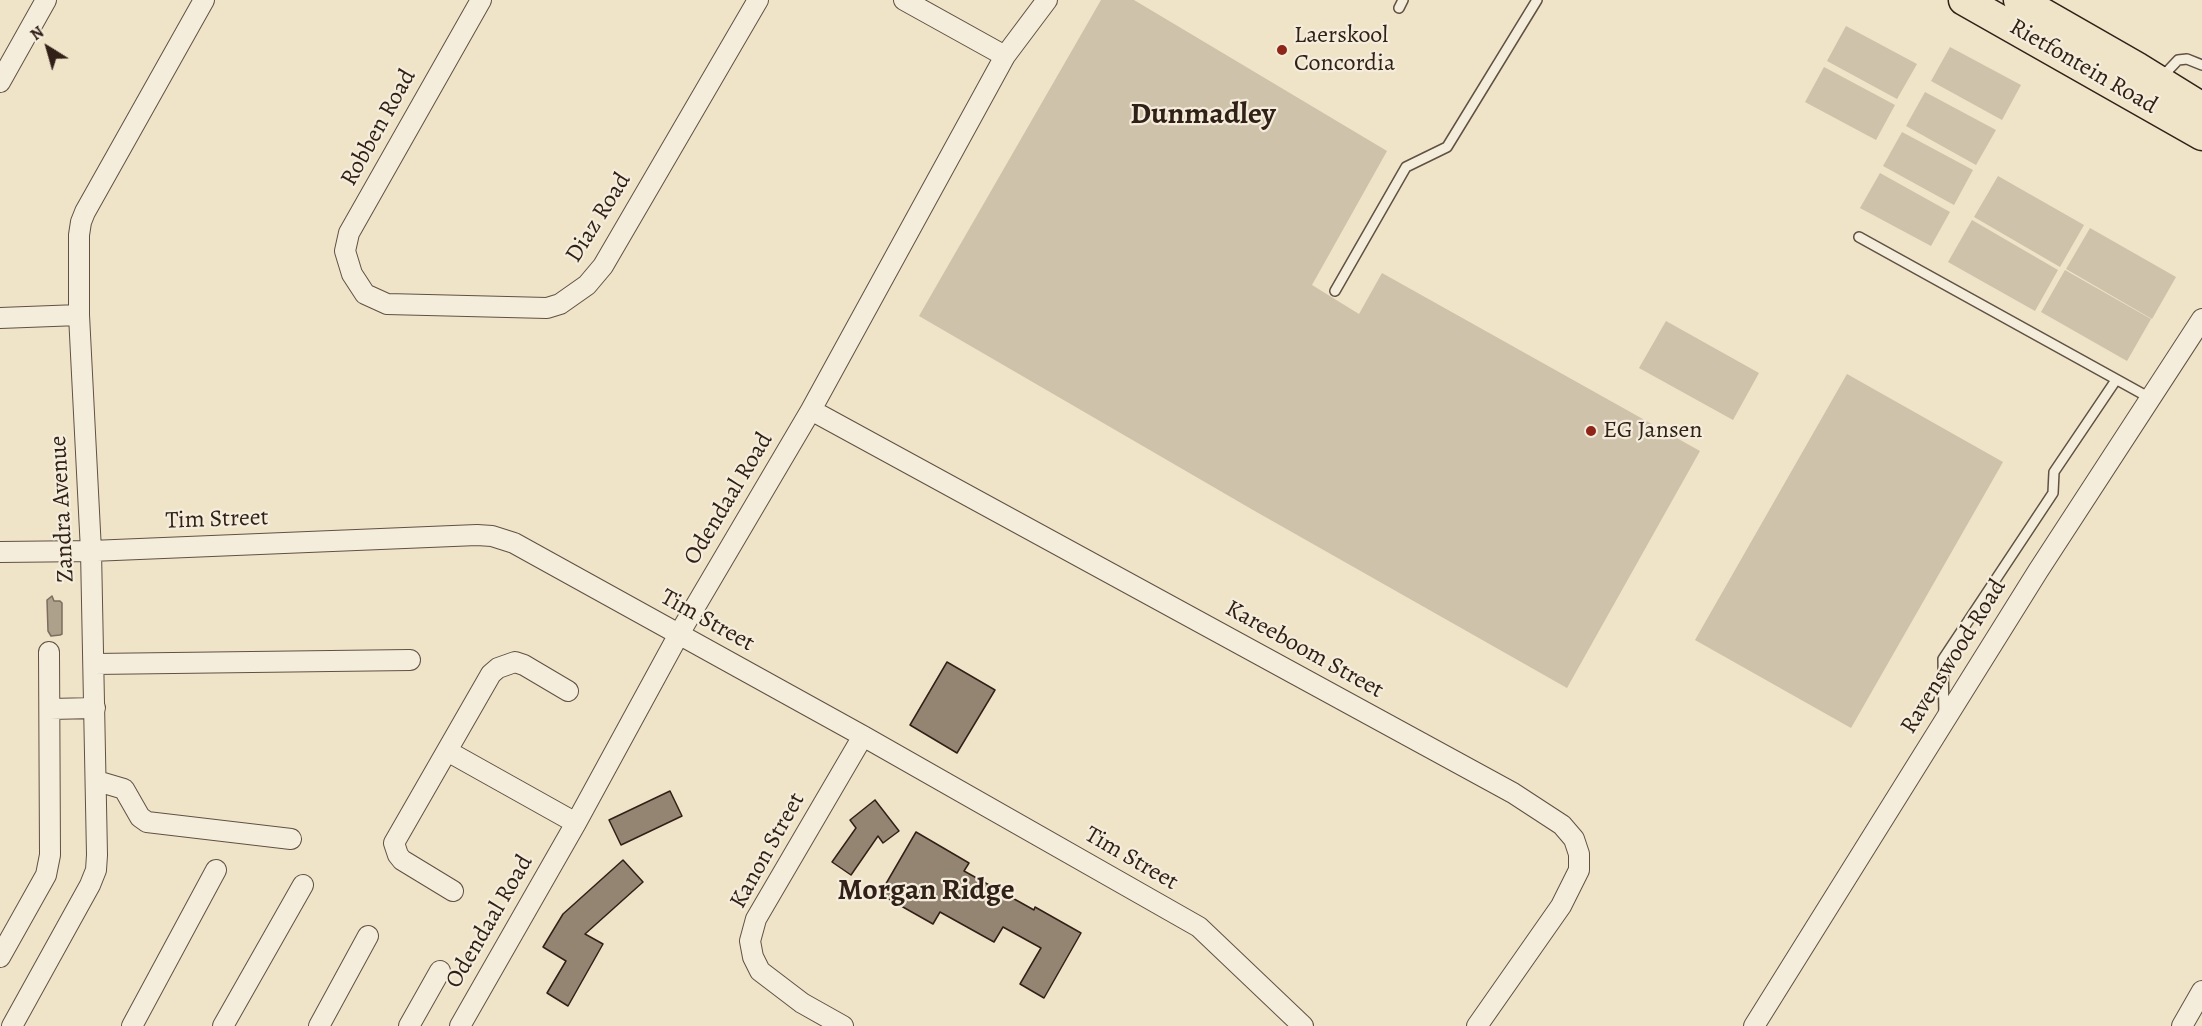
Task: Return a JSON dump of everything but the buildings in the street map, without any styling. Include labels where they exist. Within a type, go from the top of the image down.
[{"type":"main road","name":"Rietfontein Road","points":[[2019,0],[2202,108]]},
{"type":"main road","name":"Rietfontein Road","points":[[1969,1],[2202,135]]},
{"type":"street","points":[[3,71],[46,0]]},
{"type":"street","name":"Zandra Avenue","points":[[12,1026],[90,885],[96,870],[98,833],[91,551],[79,315],[79,235],[85,212],[204,0]]},
{"type":"street","name":"Robben Road","points":[[358,285],[345,251],[350,233],[481,0]]},
{"type":"street","name":"Diaz Road","points":[[358,285],[365,294],[387,304],[547,308],[574,296],[603,266],[758,0]]},
{"type":"street","points":[[904,0],[1005,56]]},
{"type":"street","name":"Odendaal Road","points":[[460,1026],[576,823],[679,634],[811,410],[1005,56],[1047,0]]},
{"type":"street","points":[[0,318],[79,315]]},
{"type":"street","name":"Ravenswood Road","points":[[1754,1026],[2038,571],[2202,319]]},
{"type":"street","name":"Kareeboom Street","points":[[811,410],[1513,793],[1562,825],[1574,839],[1579,854],[1579,870],[1561,906],[1477,1026]]},
{"type":"street","name":"Tim Street","points":[[0,552],[91,551],[477,535],[492,536],[514,543],[863,736],[1199,927],[1303,1026]]},
{"type":"street","points":[[0,957],[46,875],[50,855],[49,652]]},
{"type":"street","points":[[94,664],[410,660]]},
{"type":"street","points":[[453,891],[402,860],[394,843],[491,674],[498,668],[515,662],[568,691]]},
{"type":"street","points":[[50,709],[95,708]]},
{"type":"street","name":"Kanon Street","points":[[843,1026],[802,1003],[760,971],[753,957],[750,941],[756,919],[863,736]]},
{"type":"street","points":[[448,752],[576,823]]},
{"type":"street","points":[[97,781],[124,789],[140,817],[147,822],[291,839]]},
{"type":"street","points":[[132,1026],[216,870]]},
{"type":"street","points":[[223,1026],[303,885]]},
{"type":"street","points":[[319,1026],[368,936]]},
{"type":"street","points":[[409,1026],[440,970]]},
{"type":"street","points":[[2182,1026],[2202,991]]},
{"type":"lane","points":[[1335,291],[1406,167],[1448,147],[1536,0]]},
{"type":"lane","points":[[2158,81],[2178,60],[2187,59],[2202,65]]},
{"type":"lane","points":[[1859,237],[2150,398]]},
{"type":"lane","points":[[1944,721],[1943,659],[2052,493],[2054,472],[2116,380]]},
{"type":"shaded area","points":[[1101,0],[1134,0],[1387,151],[1312,285],[1359,314],[1382,273],[1700,451],[1567,688],[1253,510],[919,316]]},
{"type":"shaded area","points":[[1846,26],[1917,64],[1897,99],[1827,61]]},
{"type":"shaded area","points":[[1950,47],[2021,85],[2002,120],[1931,81]]},
{"type":"shaded area","points":[[1824,67],[1895,105],[1876,140],[1805,102]]},
{"type":"shaded area","points":[[1925,92],[1996,130],[1976,165],[1906,126]]},
{"type":"shaded area","points":[[1902,132],[1973,170],[1954,205],[1883,166]]},
{"type":"shaded area","points":[[1880,173],[1950,212],[1931,246],[1860,208]]},
{"type":"shaded area","points":[[1998,176],[2084,225],[2060,267],[1974,217]]},
{"type":"shaded area","points":[[1972,220],[2058,270],[2035,311],[1948,262]]},
{"type":"shaded area","points":[[2090,228],[2176,277],[2152,319],[2066,269]]},
{"type":"shaded area","points":[[2065,270],[2151,319],[2127,361],[2041,312]]},
{"type":"shaded area","points":[[1666,321],[1759,373],[1733,420],[1639,368]]},
{"type":"shaded area","points":[[1847,374],[2003,462],[1851,728],[1695,640]]},
{"type":"shaded area","points":[[52,596],[54,601],[62,603],[62,634],[51,636],[48,631],[47,600]]},
{"type":"place","name":"Laerskool Concordia","points":[[1282,50]]},
{"type":"place","name":"EG Jansen","points":[[1591,431]]},
{"type":"district","name":"Dunmadley","points":[[1203,116]]},
{"type":"district","name":"Morgan Ridge","points":[[926,892]]}]
